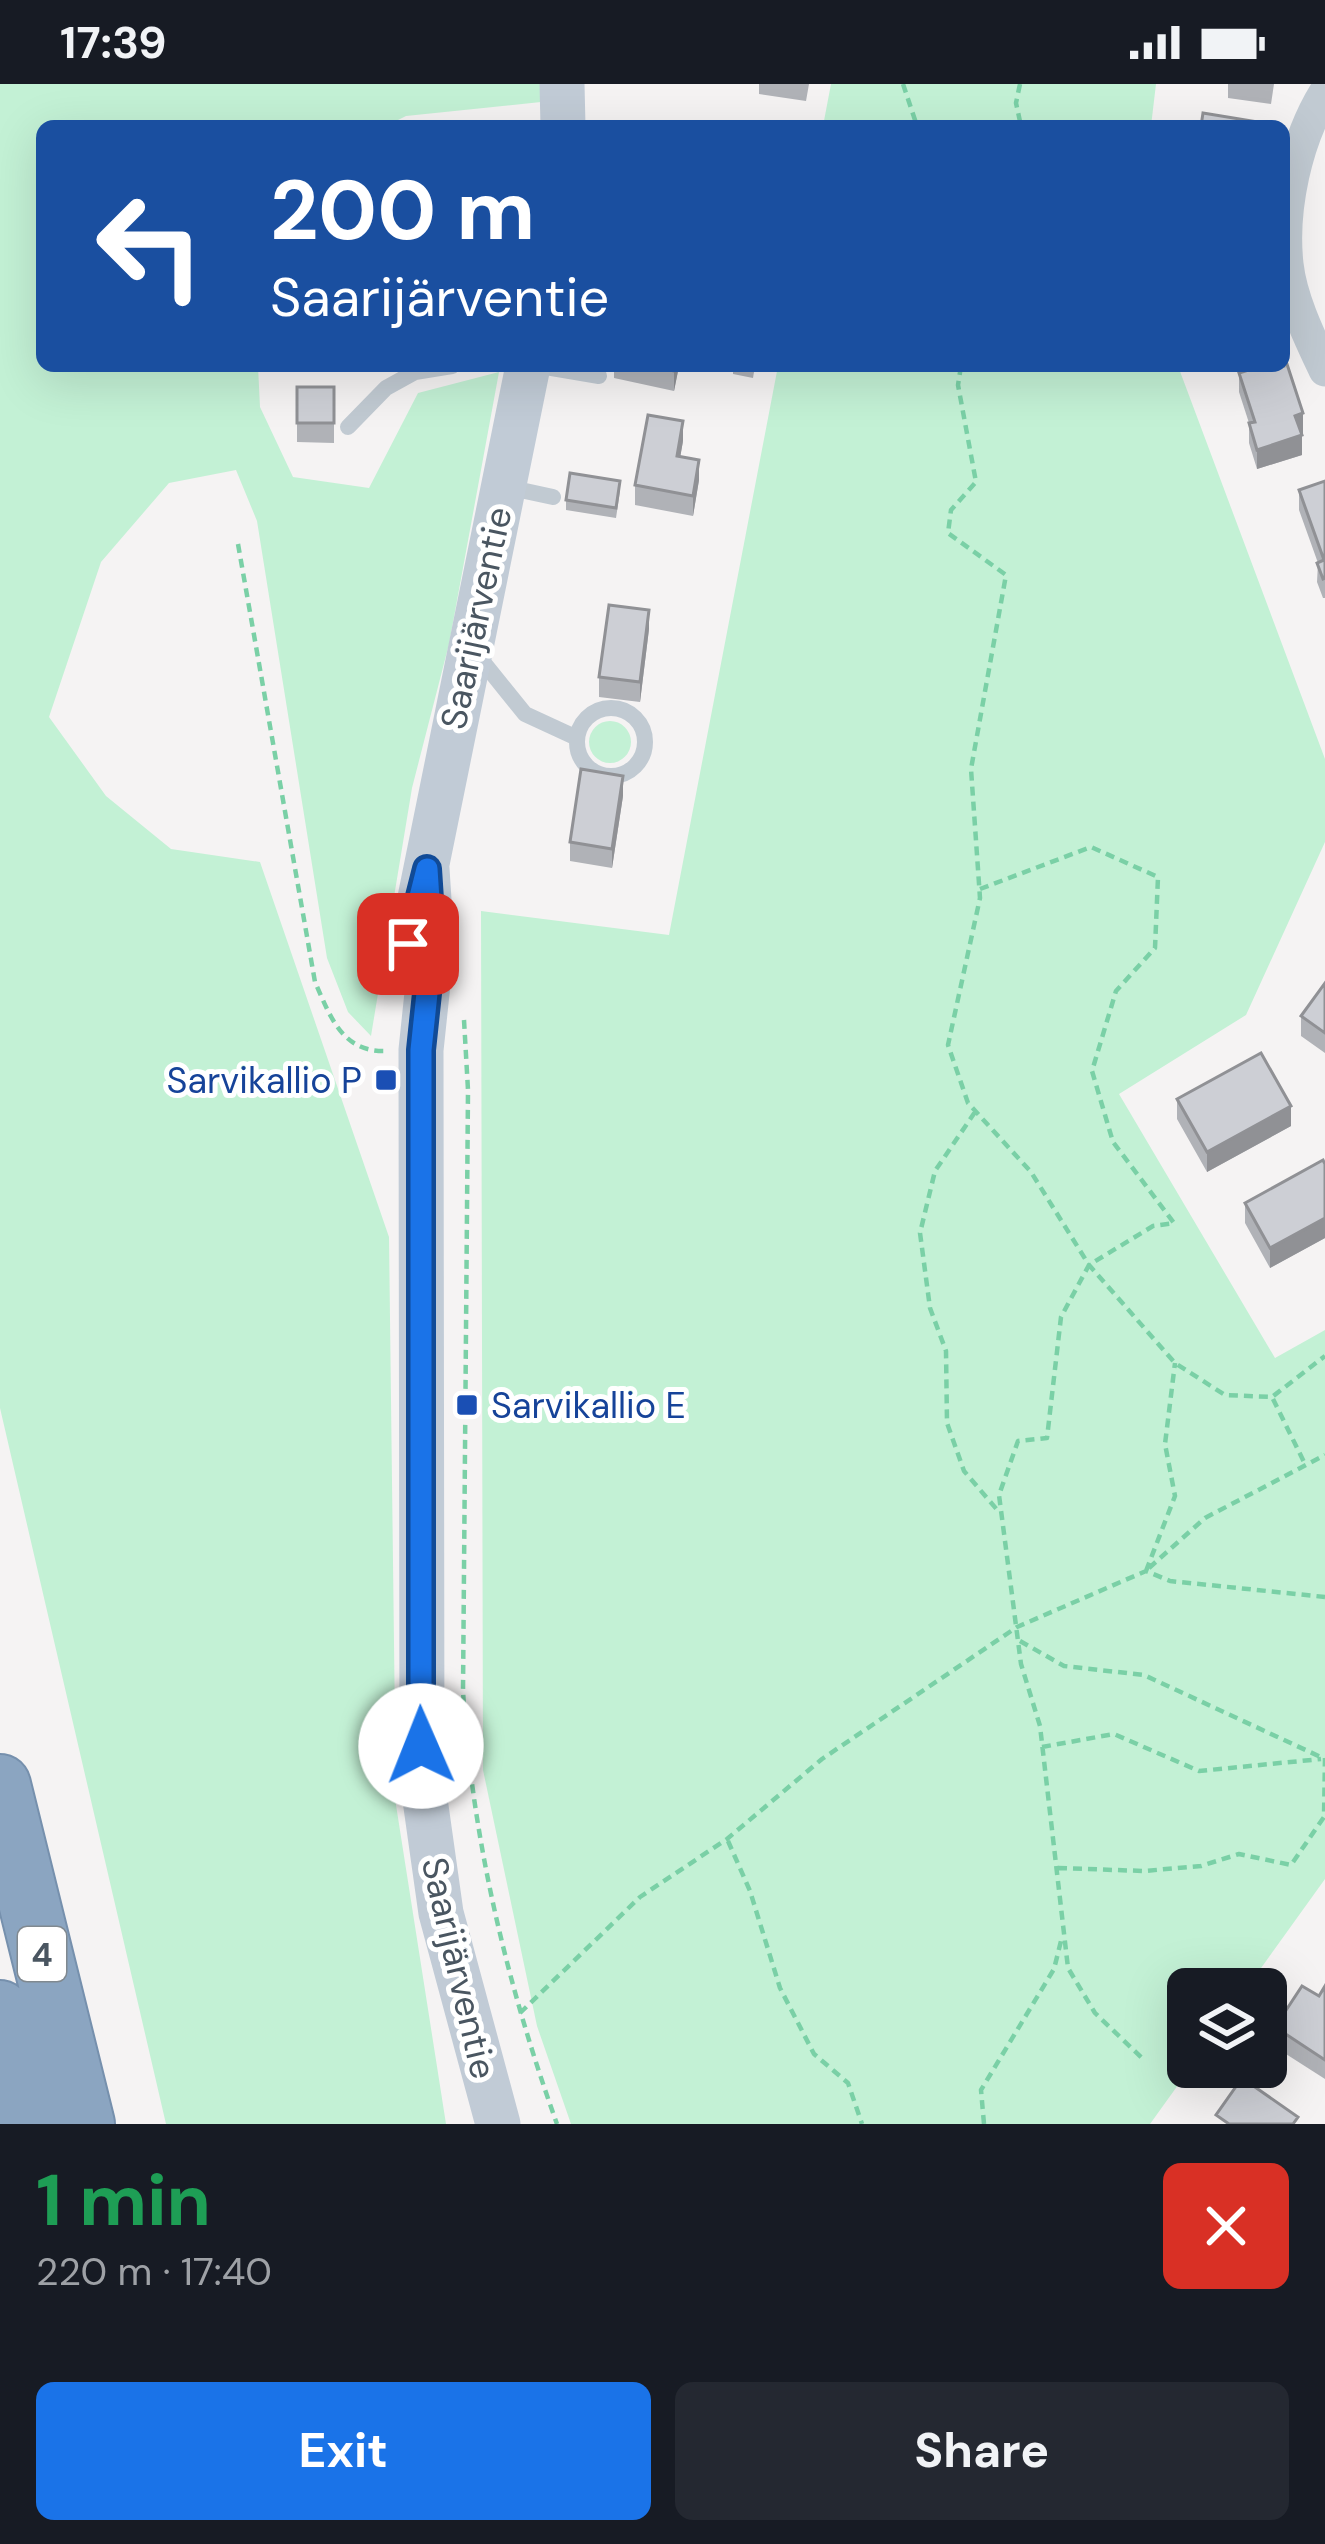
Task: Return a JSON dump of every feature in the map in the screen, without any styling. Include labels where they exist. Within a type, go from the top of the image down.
[{"type":"highway","name":"4","points":[[0,1785],[84,2124]]},
{"type":"highway","name":"4","points":[[0,2011],[28,2124]]},
{"type":"main road","points":[[562,84],[563,120]]},
{"type":"main road","name":"Saarijärventie","points":[[498,2124],[441,1913],[422,1778],[419,1714],[436,1029],[427,869],[527,372]]},
{"type":"street","points":[[1290,198],[1309,119],[1325,93]]},
{"type":"street","points":[[1290,277],[1308,335],[1325,370]]},
{"type":"lane","points":[[348,427],[386,388],[415,372]]},
{"type":"lane","points":[[576,372],[599,376]]},
{"type":"lane","points":[[503,486],[553,497]]},
{"type":"lane","points":[[470,647],[526,714],[577,738]]},
{"type":"lane","points":[[607,708],[623,710],[636,719],[645,742],[640,759],[616,776],[587,767],[577,738],[591,715],[607,708]]},
{"type":"path","points":[[903,84],[915,120]]},
{"type":"path","points":[[1020,84],[1016,103],[1020,120]]},
{"type":"path","points":[[960,372],[958,386],[976,482],[951,510],[948,532],[1006,575],[970,769],[980,889],[948,1045],[968,1103],[1031,1172],[1089,1265],[1175,1363],[1226,1395],[1272,1397],[1325,1356]]},
{"type":"path","points":[[238,544],[315,982],[333,1022],[351,1044],[371,1051],[436,1029],[468,1158],[463,1690],[468,1769],[520,2013],[557,2124]]},
{"type":"path","points":[[980,889],[1091,848],[1157,878],[1155,948],[1116,991],[1092,1071],[1113,1142],[1174,1223],[1153,1226],[1089,1265],[1061,1317],[1047,1438],[1018,1441],[999,1495],[1019,1640],[1042,1747],[1068,1968],[1095,2013],[1145,2061]]},
{"type":"path","points":[[976,1112],[935,1171],[920,1233],[931,1309],[946,1351],[947,1423],[964,1471],[1003,1516]]},
{"type":"path","points":[[1146,1571],[1175,1496],[1165,1444],[1175,1363]]},
{"type":"path","points":[[1272,1397],[1305,1464]]},
{"type":"path","points":[[520,2013],[640,1897],[727,1839],[822,1759],[1017,1627],[1146,1571],[1205,1518],[1325,1456]]},
{"type":"path","points":[[1146,1571],[1170,1581],[1325,1597]]},
{"type":"path","points":[[1019,1640],[1064,1666],[1144,1675],[1325,1758]]},
{"type":"path","points":[[1042,1747],[1114,1734],[1199,1771],[1325,1758]]},
{"type":"path","points":[[1058,1868],[1144,1871],[1201,1866],[1239,1854],[1291,1865],[1325,1817],[1325,1758]]},
{"type":"path","points":[[727,1839],[751,1891],[780,1988],[814,2054],[848,2083],[862,2124]]},
{"type":"path","points":[[984,2124],[981,2090],[1054,1969],[1062,1935]]},
{"type":"green space","points":[[0,84],[540,84],[541,102],[398,120],[36,120],[36,372],[258,372],[260,407],[293,477],[369,488],[418,393],[499,372],[449,644],[412,788],[371,1036],[348,1012],[327,958],[257,521],[236,470],[169,483],[101,562],[49,717],[106,796],[171,849],[260,862],[389,1237],[396,1805],[446,2124],[166,2124],[0,1408]]},
{"type":"green space","points":[[831,84],[1156,84],[1152,120],[824,120]]},
{"type":"green space","points":[[777,372],[1180,372],[1325,759],[1325,842],[1246,1015],[1119,1094],[1275,1358],[1325,1330],[1325,1879],[1261,1968],[1167,1968],[1167,2088],[1176,2088],[1150,2124],[571,2124],[537,2026],[483,1770],[481,911],[669,935]]},
{"type":"green space","points":[[610,721],[625,727],[631,742],[625,757],[610,763],[595,757],[589,742],[595,727]]},
{"type":"building","points":[[1203,113],[1246,120],[1202,120]]},
{"type":"building","points":[[1290,372],[1303,413],[1295,416],[1302,435],[1257,450],[1249,423],[1255,422],[1239,373]]},
{"type":"building","points":[[297,387],[334,387],[334,423],[297,423]]},
{"type":"building","points":[[648,415],[683,421],[677,456],[699,460],[693,496],[635,485]]},
{"type":"building","points":[[570,473],[620,481],[616,508],[566,500]]},
{"type":"building","points":[[1325,481],[1325,578],[1323,579],[1317,563],[1324,560],[1299,490]]},
{"type":"building","points":[[609,605],[649,610],[640,682],[599,677]]},
{"type":"building","points":[[581,769],[623,776],[612,849],[570,842]]},
{"type":"building","points":[[1325,983],[1325,1033],[1301,1016]]},
{"type":"building","points":[[1261,1053],[1291,1106],[1207,1152],[1177,1099]]},
{"type":"building","points":[[1323,1160],[1325,1218],[1270,1248],[1245,1203]]},
{"type":"building","points":[[1302,1986],[1319,1996],[1325,1986],[1325,2060],[1287,2035],[1287,2009]]},
{"type":"building","points":[[1235,2088],[1256,2088],[1298,2117],[1293,2124],[1229,2124],[1216,2115]]},
{"type":"place","name":"Sarvikallio P","points":[[386,1080]]},
{"type":"place","name":"Sarvikallio E","points":[[467,1405]]},
{"type":"route","points":[[408,944],[427,869],[432,946],[421,1050],[421,1746]]}]
